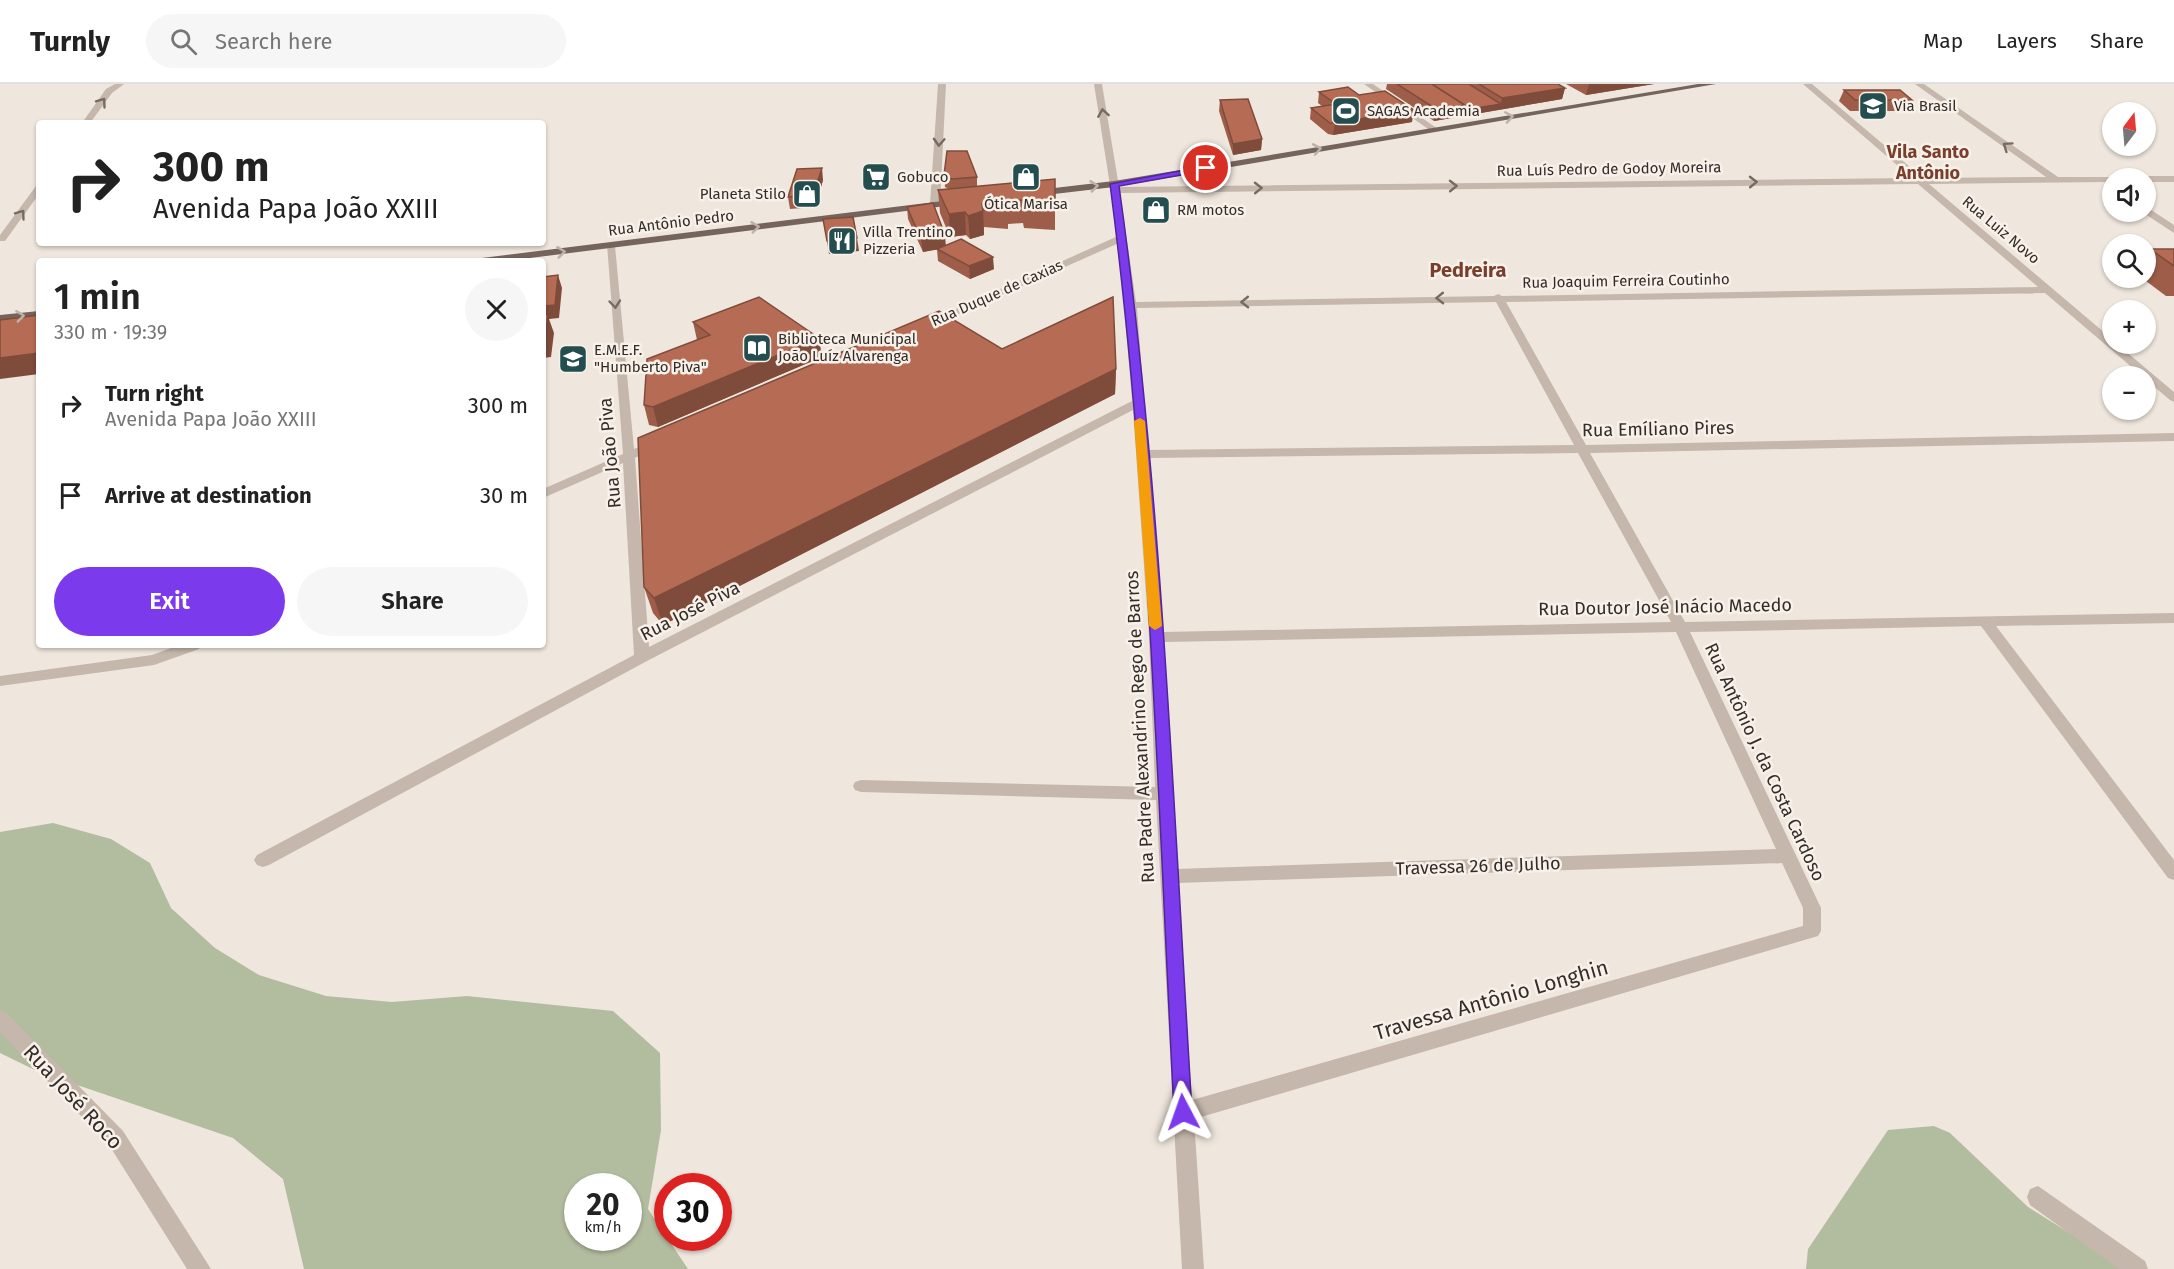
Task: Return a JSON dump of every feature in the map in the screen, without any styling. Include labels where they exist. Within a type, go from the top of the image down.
[{"type":"main road","points":[[1023,195],[1115,187],[1434,129],[1712,84]]},
{"type":"main road","name":"Rua Antônio Pedro","points":[[508,258],[968,201]]},
{"type":"main road","points":[[0,318],[36,314]]},
{"type":"street","points":[[88,120],[109,91],[120,84]]},
{"type":"street","points":[[935,204],[942,84]]},
{"type":"street","name":"Rua Padre Alexandrino Rego de Barros","points":[[1098,84],[1123,237],[1131,304],[1156,637],[1168,876],[1193,1269]]},
{"type":"street","points":[[1368,84],[1434,129]]},
{"type":"street","name":"Rua Luiz Novo","points":[[1807,84],[2174,398]]},
{"type":"street","points":[[1919,84],[2055,179]]},
{"type":"street","name":"Rua Luís Pedro de Godoy Moreira","points":[[1115,187],[2055,179],[2102,181]]},
{"type":"street","points":[[2156,179],[2174,179]]},
{"type":"street","points":[[1,240],[36,192]]},
{"type":"street","points":[[2156,217],[2174,230]]},
{"type":"street","name":"Rua Duque de Caxias","points":[[918,328],[1123,237]]},
{"type":"street","name":"Rua João Piva","points":[[610,246],[629,456],[642,657]]},
{"type":"street","name":"Rua Joaquim Ferreira Coutinho","points":[[1131,304],[2049,290]]},
{"type":"street","name":"Rua Antônio J. da Costa Cardoso","points":[[1498,297],[1680,626],[1812,908],[1812,931]]},
{"type":"street","name":"Rua José Piva","points":[[263,860],[642,657],[1138,403]]},
{"type":"street","name":"Rua Emíliano Pires","points":[[1142,454],[1582,449],[2174,437]]},
{"type":"street","points":[[546,494],[670,438]]},
{"type":"street","name":"Rua Doutor José Inácio Macedo","points":[[1156,637],[2174,618]]},
{"type":"street","points":[[1984,620],[2174,873]]},
{"type":"street","points":[[0,681],[153,660],[186,648]]},
{"type":"street","points":[[861,786],[1165,794]]},
{"type":"street","name":"Travessa 26 de Julho","points":[[1168,876],[1788,856]]},
{"type":"street","name":"Travessa Antônio Longhin","points":[[1183,1112],[1812,931]]},
{"type":"street","name":"Rua José Roco","points":[[0,1019],[116,1138],[200,1269]]},
{"type":"street","points":[[2038,1197],[2137,1269]]},
{"type":"green space","points":[[53,823],[111,839],[150,863],[171,908],[215,948],[259,975],[326,996],[392,1002],[467,996],[613,1011],[660,1053],[661,1130],[648,1209],[654,1218],[654,1251],[676,1251],[688,1269],[304,1269],[283,1179],[233,1138],[39,1072],[0,1053],[0,832]]},
{"type":"green space","points":[[1934,1126],[1950,1133],[2028,1207],[2127,1269],[1806,1269],[1808,1249],[1888,1130]]},
{"type":"building","points":[[1397,84],[1432,84],[1465,105],[1436,109]]},
{"type":"building","points":[[1432,84],[1469,84],[1501,104],[1464,110],[1465,105]]},
{"type":"building","points":[[1479,84],[1558,84],[1565,88],[1502,98]]},
{"type":"building","points":[[1348,87],[1359,95],[1385,91],[1414,110],[1330,123],[1311,108],[1336,104],[1319,92]]},
{"type":"building","points":[[1844,90],[1900,90],[1912,100],[1855,100]]},
{"type":"building","points":[[1248,99],[1262,139],[1233,144],[1220,100]]},
{"type":"building","points":[[947,151],[967,151],[977,177],[952,179],[944,175]]},
{"type":"building","points":[[822,168],[813,195],[788,197],[797,169]]},
{"type":"building","points":[[1055,179],[1055,207],[1024,206],[1022,200],[1007,201],[1007,206],[982,204],[983,211],[968,216],[965,212],[949,214],[938,190]]},
{"type":"building","points":[[933,203],[945,235],[921,239],[907,207]]},
{"type":"building","points":[[853,217],[857,238],[827,241],[823,219]]},
{"type":"building","points":[[961,239],[993,257],[969,266],[937,249]]},
{"type":"building","points":[[2156,249],[2174,249],[2174,266],[2156,253]]},
{"type":"building","points":[[558,275],[555,305],[546,306],[546,277]]},
{"type":"building","points":[[759,297],[819,338],[653,407],[644,405],[647,359],[710,335],[693,322]]},
{"type":"building","points":[[1113,297],[1116,369],[654,598],[644,587],[638,438],[939,311],[1002,349]]},
{"type":"building","points":[[36,315],[36,353],[0,358],[0,320]]},
{"type":"slow traffic","points":[[1140,421],[1155,626]]},
{"type":"place","name":"Via Brasil","points":[[1873,106]]},
{"type":"place","name":"SAGAS Academia","points":[[1346,111]]},
{"type":"place","name":"Gobuco","points":[[876,177]]},
{"type":"place","name":"Ótica Marisa","points":[[1026,177]]},
{"type":"place","name":"Planeta Stilo","points":[[807,194]]},
{"type":"place","name":"RM motos","points":[[1156,210]]},
{"type":"place","name":"Villa Trentino Pizzeria","points":[[842,241]]},
{"type":"place","name":"Biblioteca Municipal João Luíz Alvarenga","points":[[757,348]]},
{"type":"place","name":"E.M.E.F. \"Humberto Piva\"","points":[[573,359]]},
{"type":"district","name":"Vila Santo Antônio","points":[[1928,162]]},
{"type":"district","name":"Pedreira","points":[[1468,270]]},
{"type":"route","points":[[1183,1112],[1156,637],[1131,304],[1114,184],[1206,168]]}]
